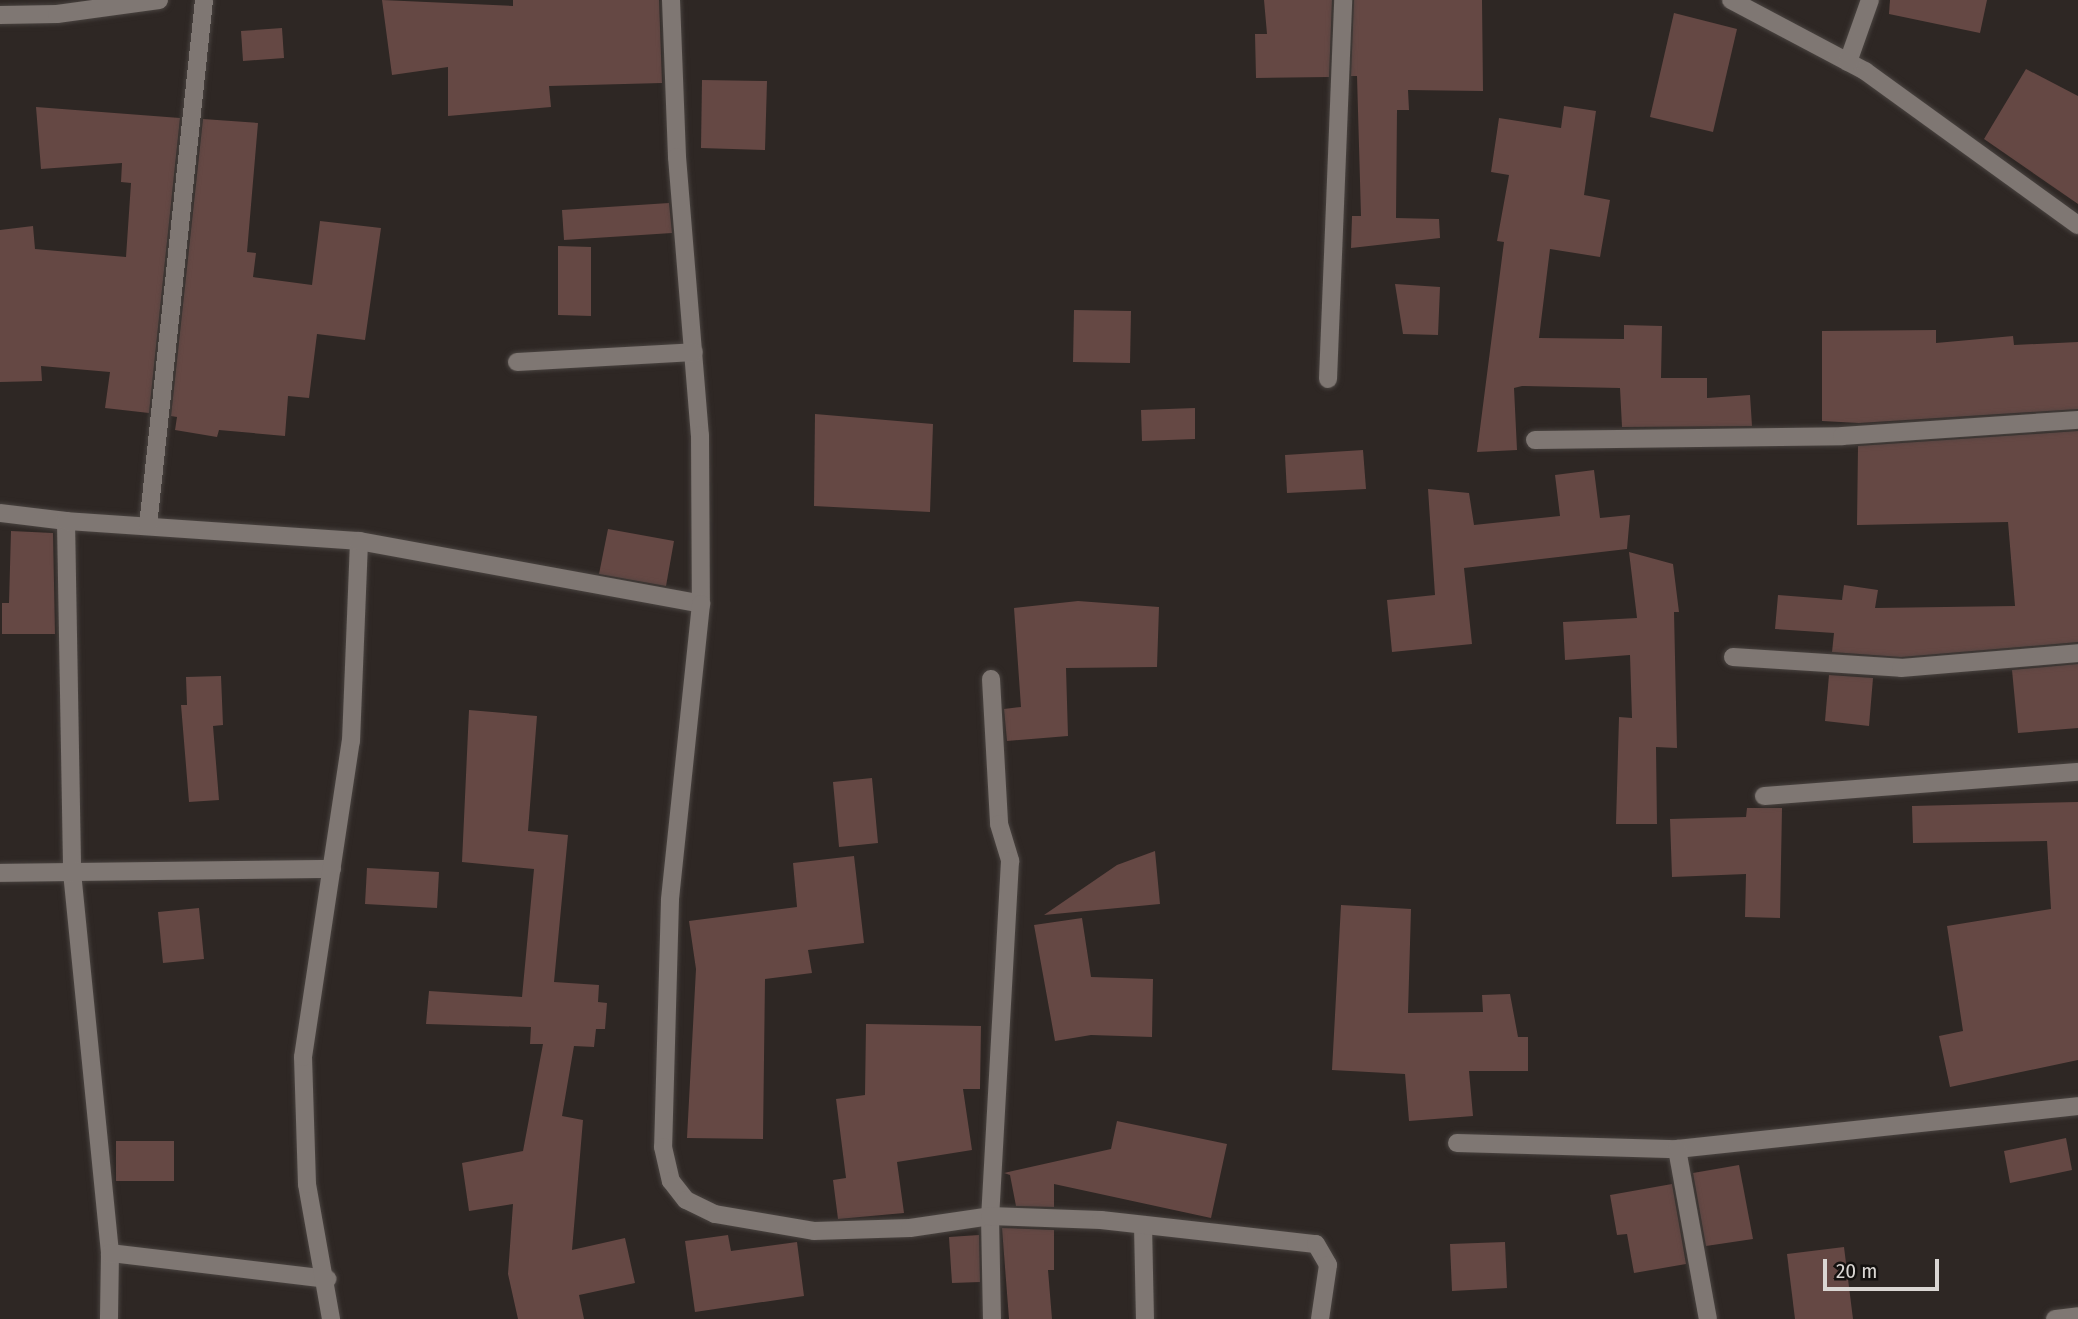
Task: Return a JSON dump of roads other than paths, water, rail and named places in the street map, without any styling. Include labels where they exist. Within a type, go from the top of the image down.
[{"type":"street","points":[[0,15],[56,7],[159,0]]},
{"type":"street","points":[[148,526],[204,0]]},
{"type":"street","points":[[671,0],[694,352],[702,604],[670,900],[663,1147],[671,1181],[686,1200],[715,1214],[814,1231],[910,1228],[990,1216],[1143,1225],[1316,1244],[1328,1265],[1320,1319]]},
{"type":"street","points":[[1328,379],[1343,0]]},
{"type":"street","points":[[1731,0],[1848,62],[2078,225]]},
{"type":"street","points":[[1848,62],[1870,0]]},
{"type":"street","points":[[517,362],[694,352]]},
{"type":"street","points":[[1535,440],[1842,436],[2078,420]]},
{"type":"street","points":[[0,513],[66,521],[359,541],[702,604]]},
{"type":"street","points":[[66,521],[72,872],[110,1253],[109,1319]]},
{"type":"street","points":[[331,1319],[327,1279],[307,1184],[303,1057],[351,741],[359,541]]},
{"type":"street","points":[[1733,657],[1902,668],[2078,653]]},
{"type":"street","points":[[991,679],[999,824],[1010,862],[990,1216],[992,1319]]},
{"type":"street","points":[[1764,796],[2078,772]]},
{"type":"street","points":[[0,873],[332,869]]},
{"type":"street","points":[[1457,1143],[1677,1149],[2078,1106]]},
{"type":"street","points":[[1677,1149],[1708,1319]]},
{"type":"street","points":[[1143,1225],[1145,1319]]},
{"type":"street","points":[[110,1253],[327,1279]]},
{"type":"street","points":[[2054,1319],[2078,1316]]}]
